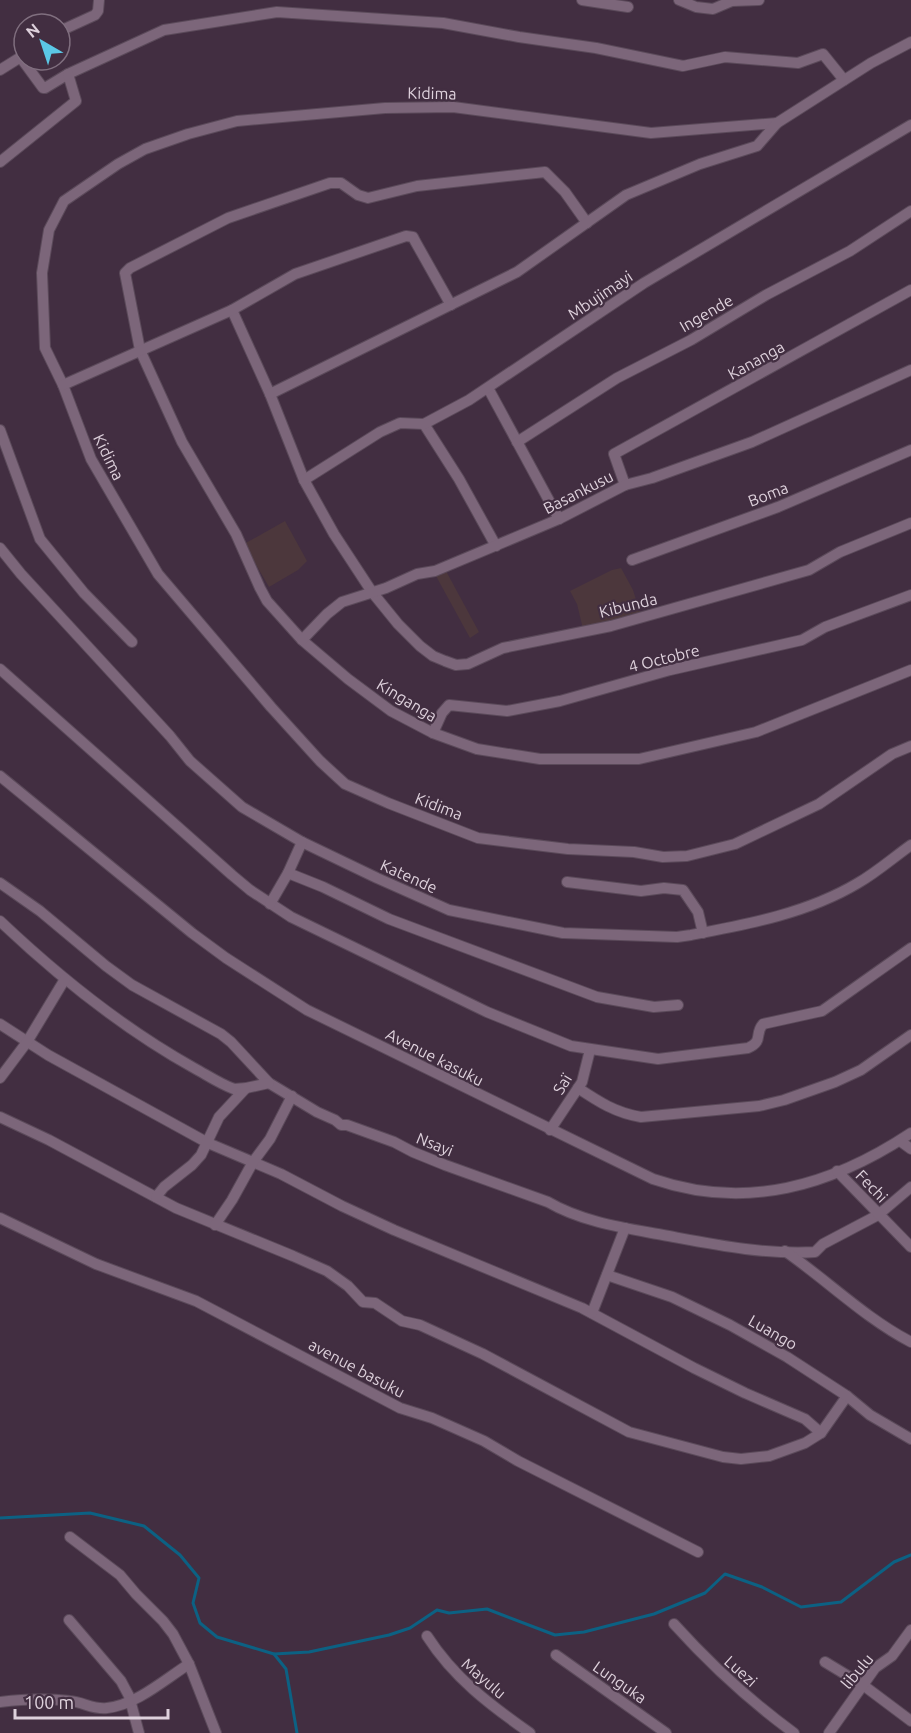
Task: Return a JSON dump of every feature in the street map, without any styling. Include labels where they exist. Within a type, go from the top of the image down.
[{"type":"street","points":[[72,26],[95,15],[98,11],[99,0]]},
{"type":"street","points":[[582,0],[628,7]]},
{"type":"street","points":[[679,0],[696,7],[713,9],[732,1],[759,0]]},
{"type":"street","points":[[32,72],[45,88],[68,74],[164,30],[277,12],[443,23],[596,48],[683,66],[725,57],[798,63],[823,54],[844,80]]},
{"type":"street","points":[[270,394],[517,272],[626,195],[700,164],[757,146],[777,123],[844,80],[911,42]]},
{"type":"street","points":[[0,162],[76,101],[68,74]]},
{"type":"street","name":"Kidima","points":[[777,123],[651,133],[453,107],[384,108],[234,122],[188,134],[145,149],[118,164],[64,201],[49,230],[42,273],[45,348],[63,385],[91,459],[158,574],[320,762],[345,784],[478,838],[567,849],[634,852],[663,857],[687,855],[735,844],[809,808],[892,754],[911,746]]},
{"type":"street","name":"Mbujimayi","points":[[304,480],[380,432],[400,423],[424,424],[488,388],[644,283],[911,125]]},
{"type":"street","name":"Kinganga","points":[[587,223],[565,192],[545,172],[417,186],[368,198],[358,195],[340,183],[330,183],[228,218],[130,268],[125,273],[140,350],[182,442],[236,534],[267,601],[302,640],[376,702],[433,733],[477,749],[540,759],[639,759],[756,732],[911,670]]},
{"type":"street","name":"Ingende","points":[[518,442],[617,378],[691,340],[766,295],[850,251],[911,211]]},
{"type":"street","points":[[63,385],[232,310],[295,274],[406,236],[416,241],[451,305]]},
{"type":"street","name":"Kananga","points":[[625,485],[614,454],[911,290]]},
{"type":"street","name":"Kibunda","points":[[232,310],[270,394],[304,480],[334,534],[372,592],[409,637],[433,656],[456,665],[468,664],[503,648],[611,626],[808,570],[840,552],[911,523]]},
{"type":"street","name":"Basankusu","points":[[302,640],[342,602],[496,546],[560,519],[625,485],[652,478],[752,442],[911,370]]},
{"type":"street","points":[[488,388],[560,519]]},
{"type":"street","points":[[424,424],[459,479],[496,546]]},
{"type":"street","points":[[0,430],[40,539],[84,593],[132,642]]},
{"type":"street","name":"Boma","points":[[632,560],[778,507],[911,450]]},
{"type":"street","name":"Katende","points":[[0,548],[197,768],[242,807],[302,842],[449,910],[563,933],[677,937],[782,915],[822,901],[859,883],[911,845]]},
{"type":"street","name":"4 Octobre","points":[[433,733],[442,713],[449,705],[507,711],[550,703],[670,670],[802,640],[825,627],[911,595]]},
{"type":"street","points":[[0,669],[232,875],[270,904],[291,917],[487,1012],[571,1046],[658,1059],[748,1048],[759,1040],[759,1029],[762,1024],[822,1011],[911,948]]},
{"type":"street","name":"Avenue kasuku","points":[[0,776],[192,933],[235,964],[307,1010],[653,1179],[679,1188],[710,1193],[763,1193],[785,1189],[837,1172],[900,1141],[911,1133]]},
{"type":"street","points":[[270,904],[302,842]]},
{"type":"street","points":[[288,873],[389,919],[597,998],[654,1007],[678,1005]]},
{"type":"street","points":[[567,882],[641,891],[664,888],[683,890],[699,912],[703,933]]},
{"type":"street","name":"Nsayi","points":[[0,883],[40,911],[132,985],[231,1042],[269,1083],[318,1112],[341,1125],[389,1139],[413,1152],[548,1202],[563,1210],[625,1228],[727,1246],[815,1252],[823,1244],[878,1215],[911,1187]]},
{"type":"street","points":[[0,921],[65,979],[169,1054],[227,1087],[246,1088],[269,1083]]},
{"type":"street","points":[[0,1078],[27,1042],[65,979]]},
{"type":"street","points":[[0,1024],[27,1042],[208,1143],[384,1225],[592,1313],[694,1368],[805,1419],[821,1433]]},
{"type":"street","points":[[578,1088],[607,1107],[625,1115],[641,1117],[767,1105],[818,1089],[861,1070],[911,1035]]},
{"type":"street","name":"Saï","points":[[550,1130],[578,1088],[585,1074],[590,1050]]},
{"type":"street","points":[[156,1197],[201,1155],[219,1117],[246,1088]]},
{"type":"street","points":[[215,1225],[232,1200],[252,1162],[270,1138],[292,1096]]},
{"type":"street","points":[[0,1117],[215,1225],[327,1271],[348,1286],[363,1302],[375,1303],[402,1321],[420,1325],[483,1354],[598,1416],[647,1438],[723,1457],[741,1459],[781,1453],[821,1433],[847,1396]]},
{"type":"street","points":[[900,1141],[911,1149]]},
{"type":"street","name":"Fechi","points":[[837,1172],[911,1247]]},
{"type":"street","name":"avenue basuku","points":[[0,1218],[96,1264],[196,1301],[400,1408],[432,1418],[484,1441],[518,1461],[698,1552]]},
{"type":"street","points":[[592,1313],[625,1228]]},
{"type":"street","points":[[785,1251],[816,1272],[843,1297],[911,1342]]},
{"type":"street","name":"Luango","points":[[607,1275],[672,1297],[730,1325],[787,1357],[847,1396],[870,1415],[911,1439]]},
{"type":"street","points":[[70,1537],[120,1575],[173,1634],[189,1664],[216,1733]]},
{"type":"street","points":[[69,1620],[118,1676],[130,1701],[139,1733]]},
{"type":"street","name":"Luezi","points":[[674,1624],[708,1661],[765,1712],[794,1733]]},
{"type":"street","name":"libulu","points":[[830,1733],[878,1665],[892,1656],[911,1630]]},
{"type":"street","name":"Mayulu","points":[[427,1636],[441,1658],[458,1677],[486,1702],[530,1733]]},
{"type":"street","points":[[892,1656],[911,1645]]},
{"type":"street","name":"Lunguka","points":[[556,1655],[666,1733]]},
{"type":"street","points":[[825,1662],[863,1685],[911,1721]]},
{"type":"street","points":[[0,1702],[33,1698],[73,1701],[98,1708],[108,1708],[130,1701],[189,1664]]},
{"type":"shaded area","points":[[285,521],[307,561],[298,570],[269,587],[244,544]]},
{"type":"shaded area","points":[[621,568],[633,590],[640,612],[583,629],[577,604],[570,591],[612,570]]},
{"type":"shaded area","points":[[446,571],[479,632],[470,638],[436,576]]},
{"type":"waterway","points":[[0,1518],[90,1513],[144,1526],[180,1555],[199,1578],[193,1603],[200,1623],[217,1637],[274,1654],[286,1669],[297,1733]]},
{"type":"waterway","points":[[274,1654],[309,1652],[389,1635],[410,1628],[437,1610],[449,1613],[487,1609],[555,1635],[584,1632],[654,1614],[705,1593],[725,1574],[762,1587],[801,1607],[841,1602],[894,1562],[911,1555]]}]
